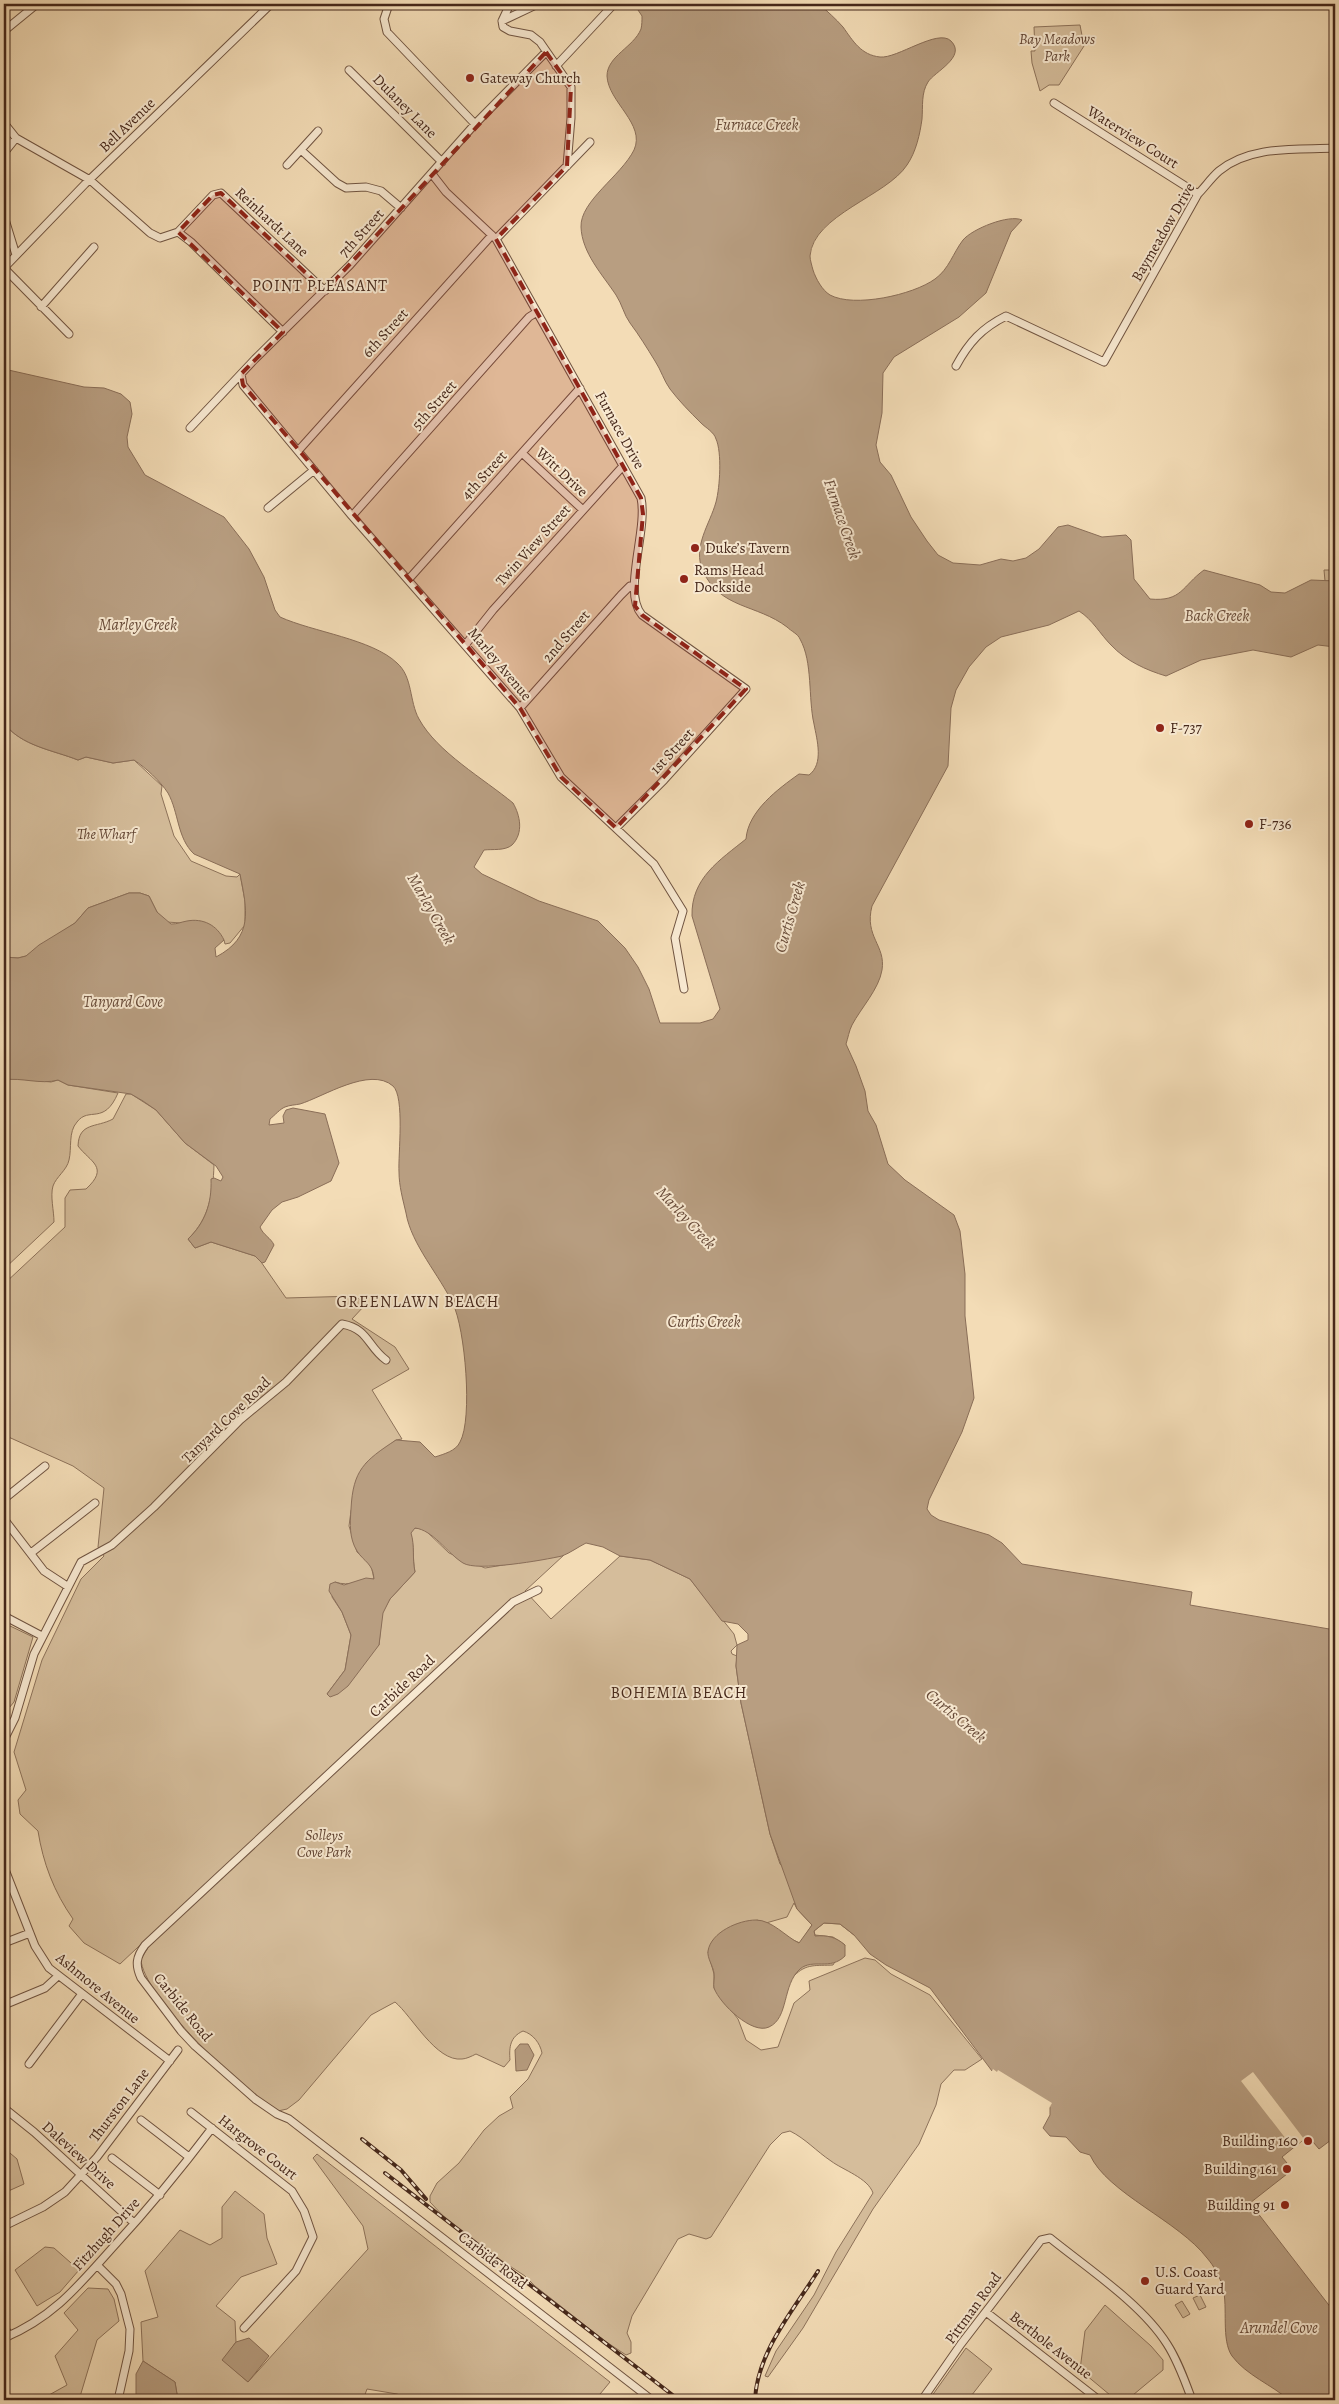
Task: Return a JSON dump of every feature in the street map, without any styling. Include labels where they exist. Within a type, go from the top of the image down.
[{"type":"street","points":[[4,32],[37,4]]},
{"type":"street","name":"Bell Avenue","points":[[4,268],[90,180],[271,4]]},
{"type":"street","points":[[389,4],[384,19],[387,32],[475,124]]},
{"type":"street","points":[[510,4],[502,21],[503,27],[510,31],[531,36],[540,42],[571,87],[572,96],[566,166]]},
{"type":"street","points":[[502,21],[538,4]]},
{"type":"street","points":[[556,66],[614,4]]},
{"type":"street","name":"7th Street","points":[[190,428],[324,291],[432,174],[475,124],[546,52]]},
{"type":"street","name":"Dulaney Lane","points":[[349,70],[442,162]]},
{"type":"street","name":"Waterview Court","points":[[1054,103],[1198,194]]},
{"type":"street","points":[[4,123],[16,138],[90,180],[150,233],[160,238],[178,232],[191,242],[283,332]]},
{"type":"street","points":[[287,165],[318,131]]},
{"type":"street","points":[[4,153],[16,138]]},
{"type":"street","name":"6th Street","points":[[298,451],[494,237],[590,142]]},
{"type":"street","name":"Baymeadow Drive","points":[[956,366],[969,343],[994,322],[1006,316],[1104,362],[1198,194],[1219,171],[1232,163],[1263,152],[1335,148]]},
{"type":"street","points":[[301,150],[337,183],[346,188],[366,187],[381,191],[401,208]]},
{"type":"street","name":"Furnace Drive","points":[[432,174],[446,192],[494,237],[641,498],[643,514],[634,588],[635,606],[642,615],[745,687],[746,691]]},
{"type":"street","name":"Reinhardt Lane","points":[[178,232],[213,195],[221,194],[324,291]]},
{"type":"street","points":[[4,216],[16,255]]},
{"type":"street","points":[[41,307],[94,247]]},
{"type":"street","points":[[4,268],[68,334]]},
{"type":"street","name":"5th Street","points":[[352,516],[529,316],[537,312]]},
{"type":"street","name":"Marley Avenue","points":[[241,374],[243,385],[352,516],[466,644],[520,708],[561,777],[654,864],[683,911],[674,938],[684,989]]},
{"type":"street","name":"4th Street","points":[[408,580],[580,388]]},
{"type":"street","name":"Witt Drive","points":[[522,453],[582,510]]},
{"type":"street","name":"Twin View Street","points":[[466,644],[582,510],[623,466]]},
{"type":"street","points":[[268,508],[314,470]]},
{"type":"street","name":"2nd Street","points":[[520,708],[621,595],[630,586],[634,588]]},
{"type":"street","name":"1st Street","points":[[616,828],[746,691]]},
{"type":"street","name":"Tanyard Cove Road","points":[[67,1586],[85,1559],[112,1545],[154,1507],[240,1420],[286,1382],[342,1324],[358,1328],[386,1360]]},
{"type":"street","points":[[4,1498],[45,1466]]},
{"type":"street","points":[[31,1553],[95,1504]]},
{"type":"street","points":[[4,1519],[44,1571],[67,1586],[31,1661],[15,1718],[4,1740]]},
{"type":"street","name":"Carbide Road","points":[[538,1590],[513,1602],[145,1945],[136,1960],[137,1969],[141,1978],[181,2031],[255,2099],[277,2114],[290,2119],[652,2400]]},
{"type":"street","points":[[4,1616],[42,1636]]},
{"type":"street","name":"Ashmore Avenue","points":[[4,1867],[6,1881],[40,1957],[58,1976],[81,1995],[170,2061]]},
{"type":"street","points":[[4,1943],[30,1933]]},
{"type":"street","points":[[4,2005],[45,1988],[58,1976]]},
{"type":"street","points":[[29,2064],[81,1995]]},
{"type":"street","name":"Thurston Lane","points":[[4,2226],[55,2201],[81,2175],[178,2050]]},
{"type":"street","name":"Daleview Drive","points":[[4,2108],[34,2132],[134,2224]]},
{"type":"street","name":"Hargrove Court","points":[[191,2112],[292,2191],[304,2211],[313,2237],[296,2271],[244,2328]]},
{"type":"street","points":[[141,2120],[189,2158]]},
{"type":"street","name":"Fitzhugh Drive","points":[[6,2337],[28,2328],[55,2309],[160,2195],[212,2128]]},
{"type":"street","points":[[112,2158],[160,2195]]},
{"type":"street","name":"Pittman Road","points":[[922,2400],[1041,2240],[1050,2238],[1147,2318],[1167,2344],[1177,2362],[1192,2400]]},
{"type":"street","points":[[97,2265],[110,2276],[119,2289],[130,2330],[129,2351],[118,2400]]},
{"type":"street","name":"Berthole Avenue","points":[[986,2312],[1099,2400]]},
{"type":"street","points":[[4,2326],[6,2337]]},
{"type":"highlighted area","points":[[546,52],[571,87],[567,166],[496,239],[641,498],[643,514],[635,606],[642,615],[746,689],[616,828],[561,777],[520,708],[243,385],[241,374],[283,332],[178,232],[182,227],[213,195],[221,193],[325,291]]},
{"type":"green space","name":"Bay Meadows Park","points":[[1080,25],[1084,46],[1059,85],[1049,85],[1040,91],[1032,63],[1031,51],[1035,51],[1034,27]]},
{"type":"green space","points":[[1324,570],[1335,570],[1335,581],[1325,581]]},
{"type":"green space","name":"The Wharf","points":[[4,723],[11,731],[28,742],[78,760],[86,757],[113,763],[134,760],[162,786],[161,794],[174,836],[191,861],[226,876],[237,877],[240,874],[245,901],[245,925],[230,943],[225,944],[224,940],[181,923],[167,922],[157,912],[149,896],[140,893],[129,893],[88,908],[75,923],[26,956],[18,958],[4,957]]},
{"type":"green space","points":[[12,1078],[51,1082],[58,1080],[68,1085],[118,1093],[113,1103],[107,1109],[97,1114],[86,1115],[74,1126],[71,1135],[68,1164],[56,1180],[52,1190],[54,1222],[4,1269],[4,1080]]},
{"type":"green space","name":"Solleys Cove Park","points":[[126,1094],[131,1094],[156,1110],[185,1143],[214,1165],[213,1185],[206,1214],[188,1239],[195,1248],[211,1242],[255,1256],[286,1298],[356,1296],[365,1305],[352,1319],[395,1347],[409,1369],[372,1390],[402,1439],[396,1440],[366,1463],[351,1511],[349,1526],[357,1552],[371,1565],[374,1579],[350,1584],[335,1582],[332,1597],[342,1612],[351,1635],[345,1670],[327,1694],[379,1645],[382,1613],[390,1599],[415,1572],[410,1533],[414,1528],[424,1529],[449,1553],[485,1568],[564,1555],[525,1591],[551,1619],[620,1556],[650,1560],[690,1579],[734,1634],[737,1645],[731,1651],[732,1654],[737,1656],[736,1666],[741,1703],[770,1834],[780,1864],[854,1935],[840,1924],[824,1923],[814,1931],[815,1935],[833,1937],[845,1945],[833,1965],[807,1967],[794,1976],[788,1938],[800,1943],[812,1925],[794,1903],[787,1917],[766,1923],[757,1920],[708,1952],[714,1974],[714,1988],[738,2019],[746,2040],[761,2050],[778,2047],[794,2003],[810,1990],[809,1981],[865,1958],[875,1960],[891,1974],[930,1995],[982,2059],[965,2070],[954,2070],[941,2084],[936,2105],[919,2144],[873,2209],[803,2328],[768,2377],[765,2376],[776,2351],[814,2295],[836,2252],[873,2193],[861,2179],[831,2161],[796,2134],[790,2131],[782,2133],[770,2145],[711,2237],[706,2239],[689,2234],[678,2239],[632,2316],[627,2333],[631,2342],[631,2353],[626,2355],[605,2341],[525,2276],[493,2255],[446,2219],[430,2202],[430,2196],[437,2183],[459,2163],[484,2130],[499,2116],[513,2108],[510,2097],[528,2079],[542,2053],[538,2042],[530,2034],[523,2031],[515,2036],[510,2047],[510,2060],[504,2067],[476,2054],[464,2059],[452,2058],[434,2046],[395,2002],[371,2015],[299,2100],[287,2109],[278,2111],[243,2085],[198,2042],[158,1995],[146,1975],[141,1959],[149,1946],[157,1939],[155,1935],[169,1918],[120,1964],[84,1943],[69,1926],[73,1919],[50,1877],[38,1831],[20,1814],[18,1800],[26,1790],[14,1752],[42,1660],[81,1579],[104,1556],[98,1547],[104,1488],[73,1466],[4,1435],[4,1284],[65,1227],[65,1198],[70,1190],[86,1189],[97,1175],[95,1165],[78,1146],[81,1133],[85,1129],[113,1119]]},
{"type":"green space","points":[[6,1624],[33,1637],[14,1702],[4,1714],[4,1626]]},
{"type":"green space","points":[[4,2148],[17,2159],[24,2184],[4,2193]]},
{"type":"green space","points":[[317,2154],[610,2382],[595,2400],[412,2400],[397,2394],[367,2389],[363,2400],[178,2400],[175,2382],[143,2361],[141,2322],[158,2317],[145,2271],[180,2230],[210,2245],[222,2238],[222,2207],[235,2191],[264,2214],[267,2238],[277,2264],[241,2277],[216,2306],[235,2321],[236,2342],[223,2360],[248,2382],[368,2249],[363,2226],[313,2158]]},
{"type":"green space","points":[[45,2247],[54,2248],[79,2270],[60,2292],[37,2306],[15,2270]]},
{"type":"green space","points":[[88,2288],[108,2289],[114,2299],[119,2321],[97,2340],[79,2400],[40,2400],[67,2385],[55,2356],[78,2330],[64,2313]]},
{"type":"green space","points":[[1200,2295],[1206,2307],[1199,2310],[1193,2298]]},
{"type":"green space","points":[[1182,2301],[1190,2314],[1183,2318],[1175,2305]]},
{"type":"green space","points":[[1105,2305],[1151,2346],[1163,2360],[1163,2370],[1127,2400],[1116,2400],[1080,2370],[1085,2331]]},
{"type":"green space","points":[[966,2348],[992,2369],[968,2400],[929,2400]]},
{"type":"water","points":[[634,4],[819,4],[840,24],[858,46],[873,56],[880,57],[896,54],[937,38],[945,38],[951,41],[955,47],[955,53],[948,64],[931,78],[926,86],[923,95],[919,137],[907,165],[884,187],[837,217],[824,229],[814,242],[810,256],[818,281],[830,295],[841,299],[853,300],[883,298],[913,290],[935,279],[947,266],[963,240],[974,231],[1000,221],[1009,219],[1022,220],[1011,232],[986,293],[959,317],[894,357],[883,373],[882,413],[876,445],[880,462],[891,475],[911,517],[938,555],[953,563],[980,565],[1001,559],[1013,561],[1026,558],[1039,549],[1058,527],[1068,525],[1102,537],[1126,535],[1131,540],[1134,579],[1150,599],[1169,598],[1181,592],[1204,570],[1260,585],[1271,592],[1285,593],[1311,580],[1335,581],[1335,647],[1318,645],[1291,657],[1253,650],[1201,660],[1166,676],[1144,668],[1123,656],[1079,611],[1049,625],[1001,637],[986,647],[969,667],[956,690],[951,708],[948,766],[872,906],[871,926],[881,954],[882,970],[874,991],[852,1025],[846,1044],[865,1091],[868,1111],[876,1125],[888,1164],[905,1180],[954,1215],[960,1231],[965,1274],[965,1316],[974,1398],[962,1432],[929,1500],[927,1509],[931,1515],[939,1520],[989,1535],[1002,1543],[1022,1564],[1192,1592],[1190,1605],[1335,1630],[1335,2139],[1319,2149],[1308,2136],[1282,2157],[1287,2163],[1282,2168],[1287,2174],[1250,2203],[1335,2313],[1335,2400],[1289,2400],[1244,2369],[1232,2356],[1229,2349],[1223,2288],[1207,2258],[1179,2232],[1112,2182],[1099,2169],[1090,2155],[1080,2152],[1066,2137],[1050,2136],[1043,2128],[1050,2115],[1050,2107],[992,2071],[930,1988],[886,1965],[870,1954],[854,1935],[840,1924],[824,1923],[814,1931],[815,1936],[831,1937],[845,1945],[845,1956],[833,1963],[810,1964],[800,1969],[790,1984],[780,2016],[769,2027],[754,2027],[737,2016],[717,1995],[714,1988],[714,1973],[708,1951],[714,1938],[720,1933],[742,1922],[756,1920],[768,1923],[799,1943],[812,1925],[797,1909],[770,1834],[741,1703],[736,1666],[737,1645],[748,1640],[748,1634],[738,1624],[722,1621],[690,1579],[650,1560],[620,1556],[603,1547],[586,1543],[565,1555],[553,1558],[496,1566],[471,1565],[457,1559],[428,1533],[415,1528],[411,1533],[415,1572],[390,1599],[383,1613],[379,1645],[348,1686],[338,1694],[330,1697],[327,1694],[345,1670],[351,1635],[342,1612],[329,1591],[330,1584],[335,1582],[344,1585],[366,1578],[374,1579],[372,1569],[357,1551],[351,1536],[352,1496],[358,1476],[368,1461],[396,1440],[420,1442],[435,1457],[453,1450],[460,1442],[466,1414],[466,1373],[457,1316],[453,1304],[414,1236],[402,1198],[399,1172],[400,1114],[397,1092],[393,1086],[383,1081],[372,1079],[360,1081],[300,1104],[285,1107],[270,1119],[269,1125],[284,1123],[283,1116],[286,1110],[293,1108],[325,1114],[339,1163],[331,1181],[298,1197],[282,1202],[272,1210],[260,1227],[274,1245],[265,1262],[262,1263],[255,1256],[211,1242],[195,1248],[188,1239],[199,1226],[206,1212],[209,1204],[211,1179],[214,1178],[221,1181],[223,1177],[216,1166],[185,1143],[156,1110],[131,1094],[68,1085],[58,1080],[45,1082],[17,1079],[4,1080],[4,957],[18,958],[26,956],[39,945],[75,923],[88,908],[129,893],[140,893],[149,896],[157,912],[171,924],[193,920],[209,924],[218,930],[224,940],[215,948],[216,957],[237,941],[245,921],[246,911],[240,874],[194,854],[188,848],[168,793],[157,779],[134,760],[113,763],[86,757],[78,760],[28,742],[11,731],[4,723],[4,369],[84,387],[104,388],[121,394],[130,402],[132,414],[127,437],[128,447],[145,475],[224,517],[249,549],[264,577],[275,610],[280,617],[358,642],[386,655],[397,663],[406,675],[416,712],[427,731],[449,754],[513,803],[520,824],[516,840],[506,848],[484,850],[474,867],[482,874],[539,901],[598,921],[625,948],[638,967],[649,989],[660,1023],[700,1023],[713,1019],[720,1009],[692,916],[696,891],[709,871],[746,839],[752,819],[765,802],[799,774],[809,775],[814,770],[817,765],[818,744],[812,714],[809,669],[799,637],[775,620],[740,605],[719,593],[703,571],[700,562],[701,544],[716,502],[719,479],[720,461],[715,437],[668,386],[657,364],[628,320],[616,295],[594,263],[582,237],[582,217],[587,208],[628,160],[634,150],[635,131],[613,95],[607,76],[611,63],[633,41],[641,29],[642,16]]},
{"type":"water","points":[[520,2044],[528,2044],[534,2055],[527,2070],[516,2071],[515,2050]]},
{"type":"water","points":[[249,2338],[269,2356],[248,2382],[222,2360],[236,2342]]},
{"type":"water","points":[[143,2361],[175,2382],[178,2400],[136,2400],[136,2374]]},
{"type":"pier","points":[[993,2069],[997,2072],[998,2070],[1052,2103],[1048,2110],[991,2073]]},
{"type":"pier","points":[[1253,2072],[1304,2139],[1293,2148],[1241,2081]]},
{"type":"railway","points":[[362,2139],[401,2170],[426,2199]]},
{"type":"railway","points":[[385,2173],[679,2400]]},
{"type":"railway","points":[[755,2400],[757,2382],[769,2349],[818,2271]]},
{"type":"place","name":"Gateway Church","points":[[470,78]]},
{"type":"place","name":"Duke’s Tavern","points":[[695,548]]},
{"type":"place","name":"Rams Head Dockside","points":[[684,579]]},
{"type":"place","name":"F-737","points":[[1160,728]]},
{"type":"place","name":"F-736","points":[[1249,824]]},
{"type":"place","name":"Building 160","points":[[1308,2141]]},
{"type":"place","name":"Building 161","points":[[1287,2169]]},
{"type":"place","name":"Building 91","points":[[1285,2205]]},
{"type":"place","name":"U.S. Coast Guard Yard","points":[[1145,2281]]},
{"type":"district","name":"POINT PLEASANT","points":[[320,286]]},
{"type":"district","name":"GREENLAWN BEACH","points":[[418,1302]]},
{"type":"district","name":"BOHEMIA BEACH","points":[[679,1693]]},
{"type":"water label","name":"Furnace Creek","points":[[757,125]]},
{"type":"water label","name":"Furnace Creek","points":[[842,519]]},
{"type":"water label","name":"Back Creek","points":[[1217,616]]},
{"type":"water label","name":"Marley Creek","points":[[138,625]]},
{"type":"water label","name":"Marley Creek","points":[[431,909]]},
{"type":"water label","name":"Curtis Creek","points":[[790,917]]},
{"type":"water label","name":"Tanyard Cove","points":[[123,1002]]},
{"type":"water label","name":"Marley Creek","points":[[686,1218]]},
{"type":"water label","name":"Curtis Creek","points":[[704,1322]]},
{"type":"water label","name":"Curtis Creek","points":[[956,1716]]},
{"type":"water label","name":"Arundel Cove","points":[[1279,2328]]}]
